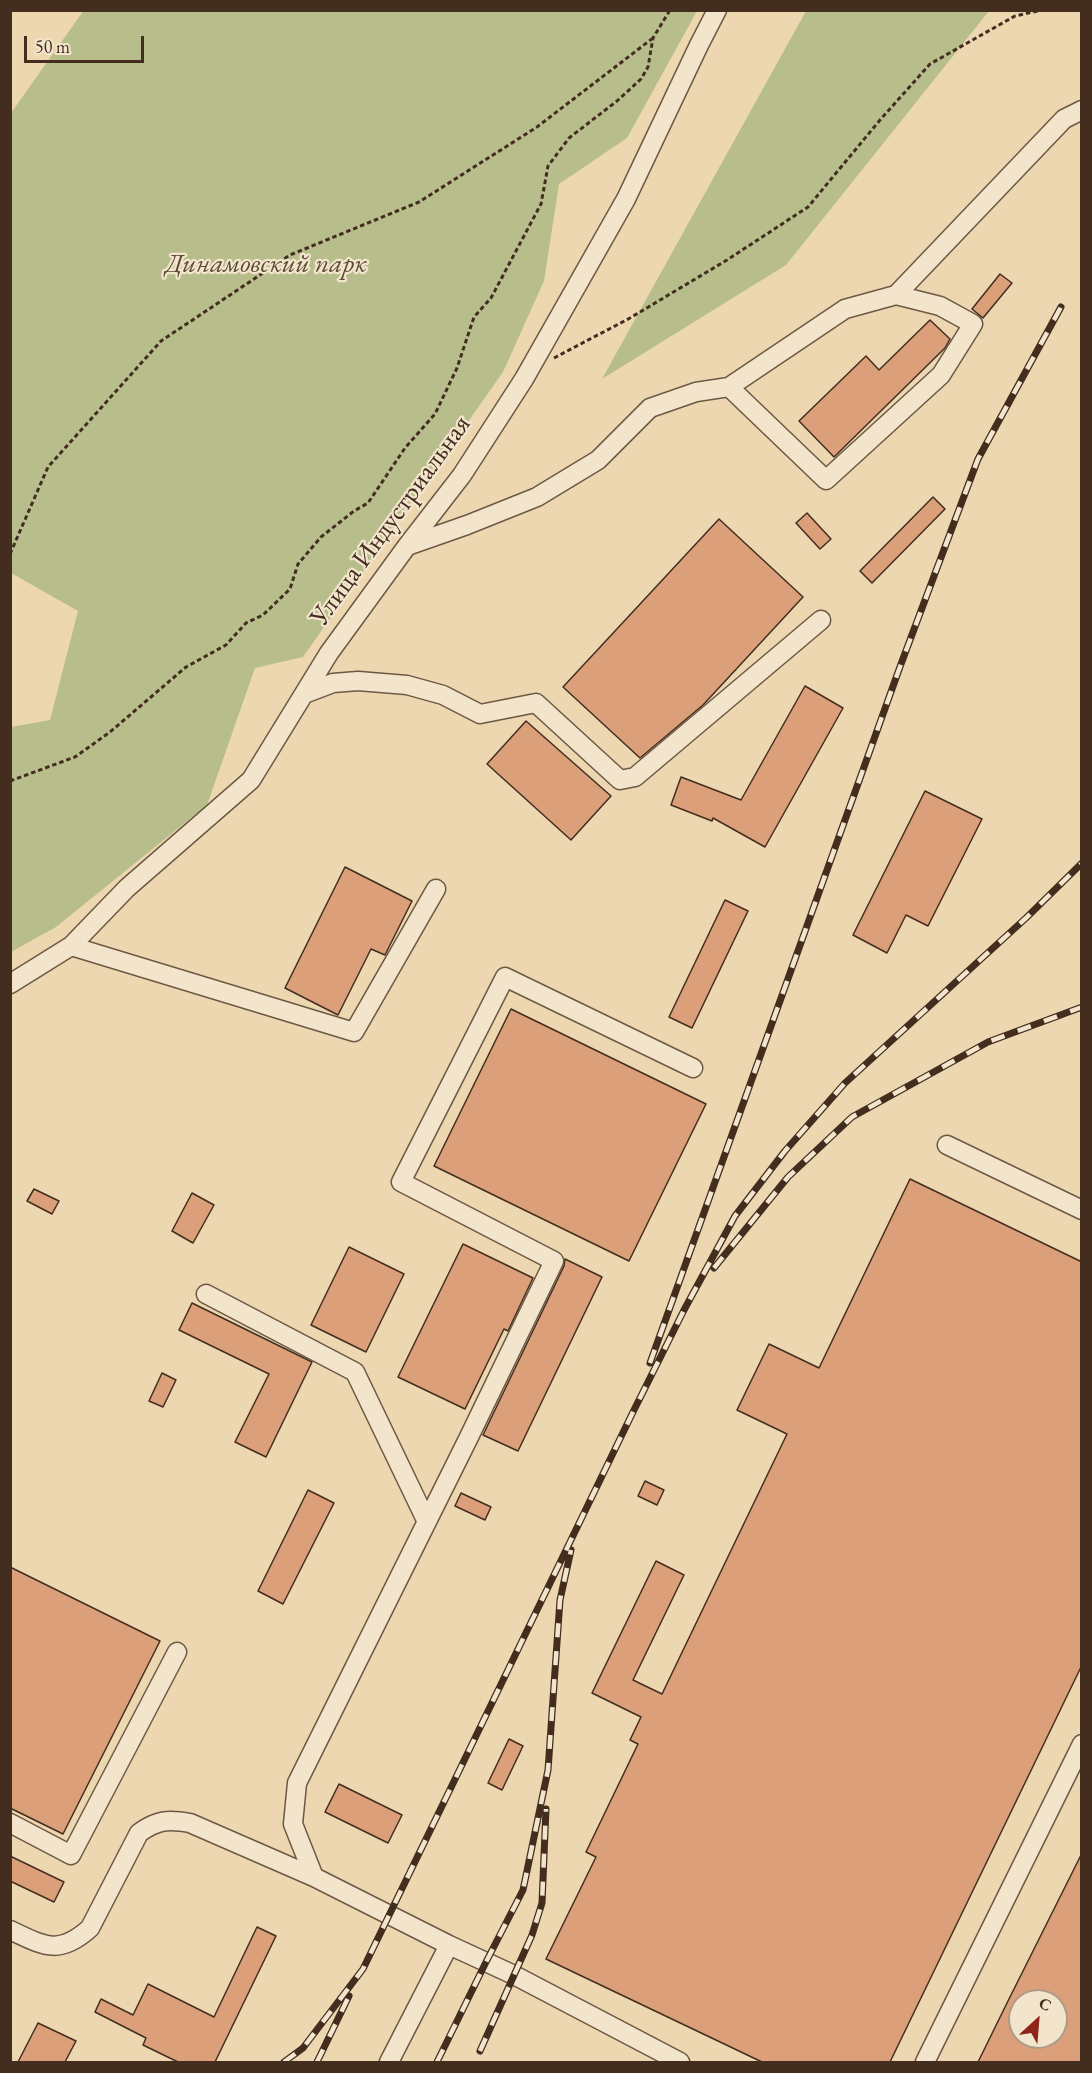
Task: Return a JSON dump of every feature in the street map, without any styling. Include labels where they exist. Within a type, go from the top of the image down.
[{"type":"lane","name":"Улица Индустриальная","points":[[10,984],[71,946],[127,888],[251,780],[329,653],[462,475],[538,355],[626,198],[717,10]]},
{"type":"lane","points":[[896,296],[1064,119],[1082,110]]},
{"type":"lane","points":[[407,546],[537,497],[598,460],[650,408],[696,392],[729,387],[845,309],[896,296],[940,306],[973,324],[941,375],[826,480],[729,387]]},
{"type":"lane","points":[[304,694],[333,683],[358,681],[407,685],[443,695],[480,714],[536,703],[620,780],[635,777],[821,620]]},
{"type":"lane","points":[[71,946],[354,1032],[436,889]]},
{"type":"lane","points":[[314,1877],[293,1824],[297,1783],[554,1261],[401,1182],[505,977],[693,1068]]},
{"type":"lane","points":[[947,1145],[1082,1210]]},
{"type":"lane","points":[[206,1294],[355,1372],[427,1522]]},
{"type":"lane","points":[[10,1823],[70,1855],[177,1652]]},
{"type":"lane","points":[[925,2062],[1082,1744]]},
{"type":"lane","points":[[10,1930],[44,1946],[63,1945],[80,1937],[90,1928],[139,1833],[153,1823],[174,1820],[190,1823],[314,1877],[514,1975],[680,2062]]},
{"type":"lane","points":[[389,2062],[449,1945]]},
{"type":"path","points":[[10,554],[48,467],[162,341],[290,255],[419,202],[537,127],[653,38],[670,10]]},
{"type":"path","points":[[538,355],[555,359],[630,318],[728,260],[808,207],[930,64],[1015,16],[1042,10]]},
{"type":"path","points":[[10,781],[75,757],[110,732],[186,667],[226,645],[246,623],[263,615],[290,589],[298,564],[321,537],[368,503],[405,448],[435,414],[457,368],[474,317],[491,298],[541,204],[548,166],[569,138],[617,101],[641,79],[648,67],[653,38]]},
{"type":"green space","name":"Динамовский парк","points":[[84,10],[697,11],[627,138],[559,184],[544,281],[503,372],[303,657],[255,668],[207,805],[56,927],[11,952],[11,727],[50,720],[78,611],[11,573],[11,113]]},
{"type":"green space","points":[[806,11],[989,11],[786,265],[602,379]]},
{"type":"building","points":[[1000,274],[1012,283],[983,318],[972,309]]},
{"type":"building","points":[[930,320],[950,339],[945,348],[834,457],[799,421],[866,356],[879,370]]},
{"type":"building","points":[[933,497],[945,509],[872,583],[860,571]]},
{"type":"building","points":[[807,513],[831,539],[820,549],[796,523]]},
{"type":"building","points":[[719,519],[803,597],[703,705],[640,758],[563,687]]},
{"type":"building","points":[[805,686],[843,708],[765,847],[713,818],[712,821],[671,805],[681,777],[741,800]]},
{"type":"building","points":[[526,721],[611,796],[571,840],[487,764]]},
{"type":"building","points":[[925,791],[982,819],[928,926],[906,915],[887,953],[853,935]]},
{"type":"building","points":[[345,867],[412,901],[385,955],[371,949],[338,1015],[285,988]]},
{"type":"building","points":[[725,900],[748,911],[692,1028],[669,1017]]},
{"type":"building","points":[[511,1009],[706,1104],[629,1261],[434,1166]]},
{"type":"building","points":[[910,1179],[1082,1262],[1082,1665],[890,2062],[762,2062],[546,1959],[596,1857],[586,1852],[638,1744],[630,1740],[641,1717],[592,1693],[656,1561],[684,1575],[633,1680],[662,1694],[787,1434],[737,1410],[769,1344],[819,1368]]},
{"type":"building","points":[[34,1189],[59,1201],[52,1214],[27,1201]]},
{"type":"building","points":[[192,1193],[214,1205],[193,1243],[172,1231]]},
{"type":"building","points":[[463,1244],[533,1278],[508,1331],[504,1329],[465,1409],[398,1377]]},
{"type":"building","points":[[349,1247],[404,1274],[366,1352],[311,1325]]},
{"type":"building","points":[[565,1259],[602,1277],[518,1451],[483,1435],[564,1266]]},
{"type":"building","points":[[192,1303],[312,1362],[266,1457],[235,1442],[269,1374],[179,1330]]},
{"type":"building","points":[[162,1373],[176,1380],[163,1407],[149,1401]]},
{"type":"building","points":[[645,1481],[664,1490],[657,1505],[638,1496]]},
{"type":"building","points":[[308,1490],[334,1503],[283,1604],[258,1591]]},
{"type":"building","points":[[461,1493],[491,1507],[485,1520],[455,1506]]},
{"type":"building","points":[[10,1567],[160,1641],[63,1834],[10,1808]]},
{"type":"building","points":[[509,1739],[523,1746],[502,1790],[488,1783]]},
{"type":"building","points":[[339,1784],[402,1815],[388,1843],[325,1812]]},
{"type":"building","points":[[1082,1853],[1082,2062],[978,2062],[1008,2002],[1008,2049],[1068,2049],[1068,1989],[1014,1989]]},
{"type":"building","points":[[10,1856],[64,1882],[54,1902],[10,1881]]},
{"type":"building","points":[[257,1927],[276,1936],[215,2062],[178,2062],[143,2045],[146,2038],[95,2012],[101,1999],[133,2015],[148,1984],[214,2017]]},
{"type":"building","points":[[38,2023],[76,2041],[65,2062],[18,2062]]},
{"type":"railway","points":[[650,1363],[901,664],[978,459],[1061,307]]},
{"type":"railway","points":[[284,2062],[303,2048],[363,1969],[633,1412],[684,1310],[735,1216],[785,1151],[845,1083],[1026,918],[1082,863]]},
{"type":"railway","points":[[714,1268],[788,1177],[852,1117],[988,1042],[1082,1007]]},
{"type":"railway","points":[[437,2062],[523,1890],[548,1770],[560,1600],[571,1550]]},
{"type":"railway","points":[[480,2051],[532,1935],[542,1903],[546,1809]]},
{"type":"railway","points":[[317,2062],[349,1996]]}]
